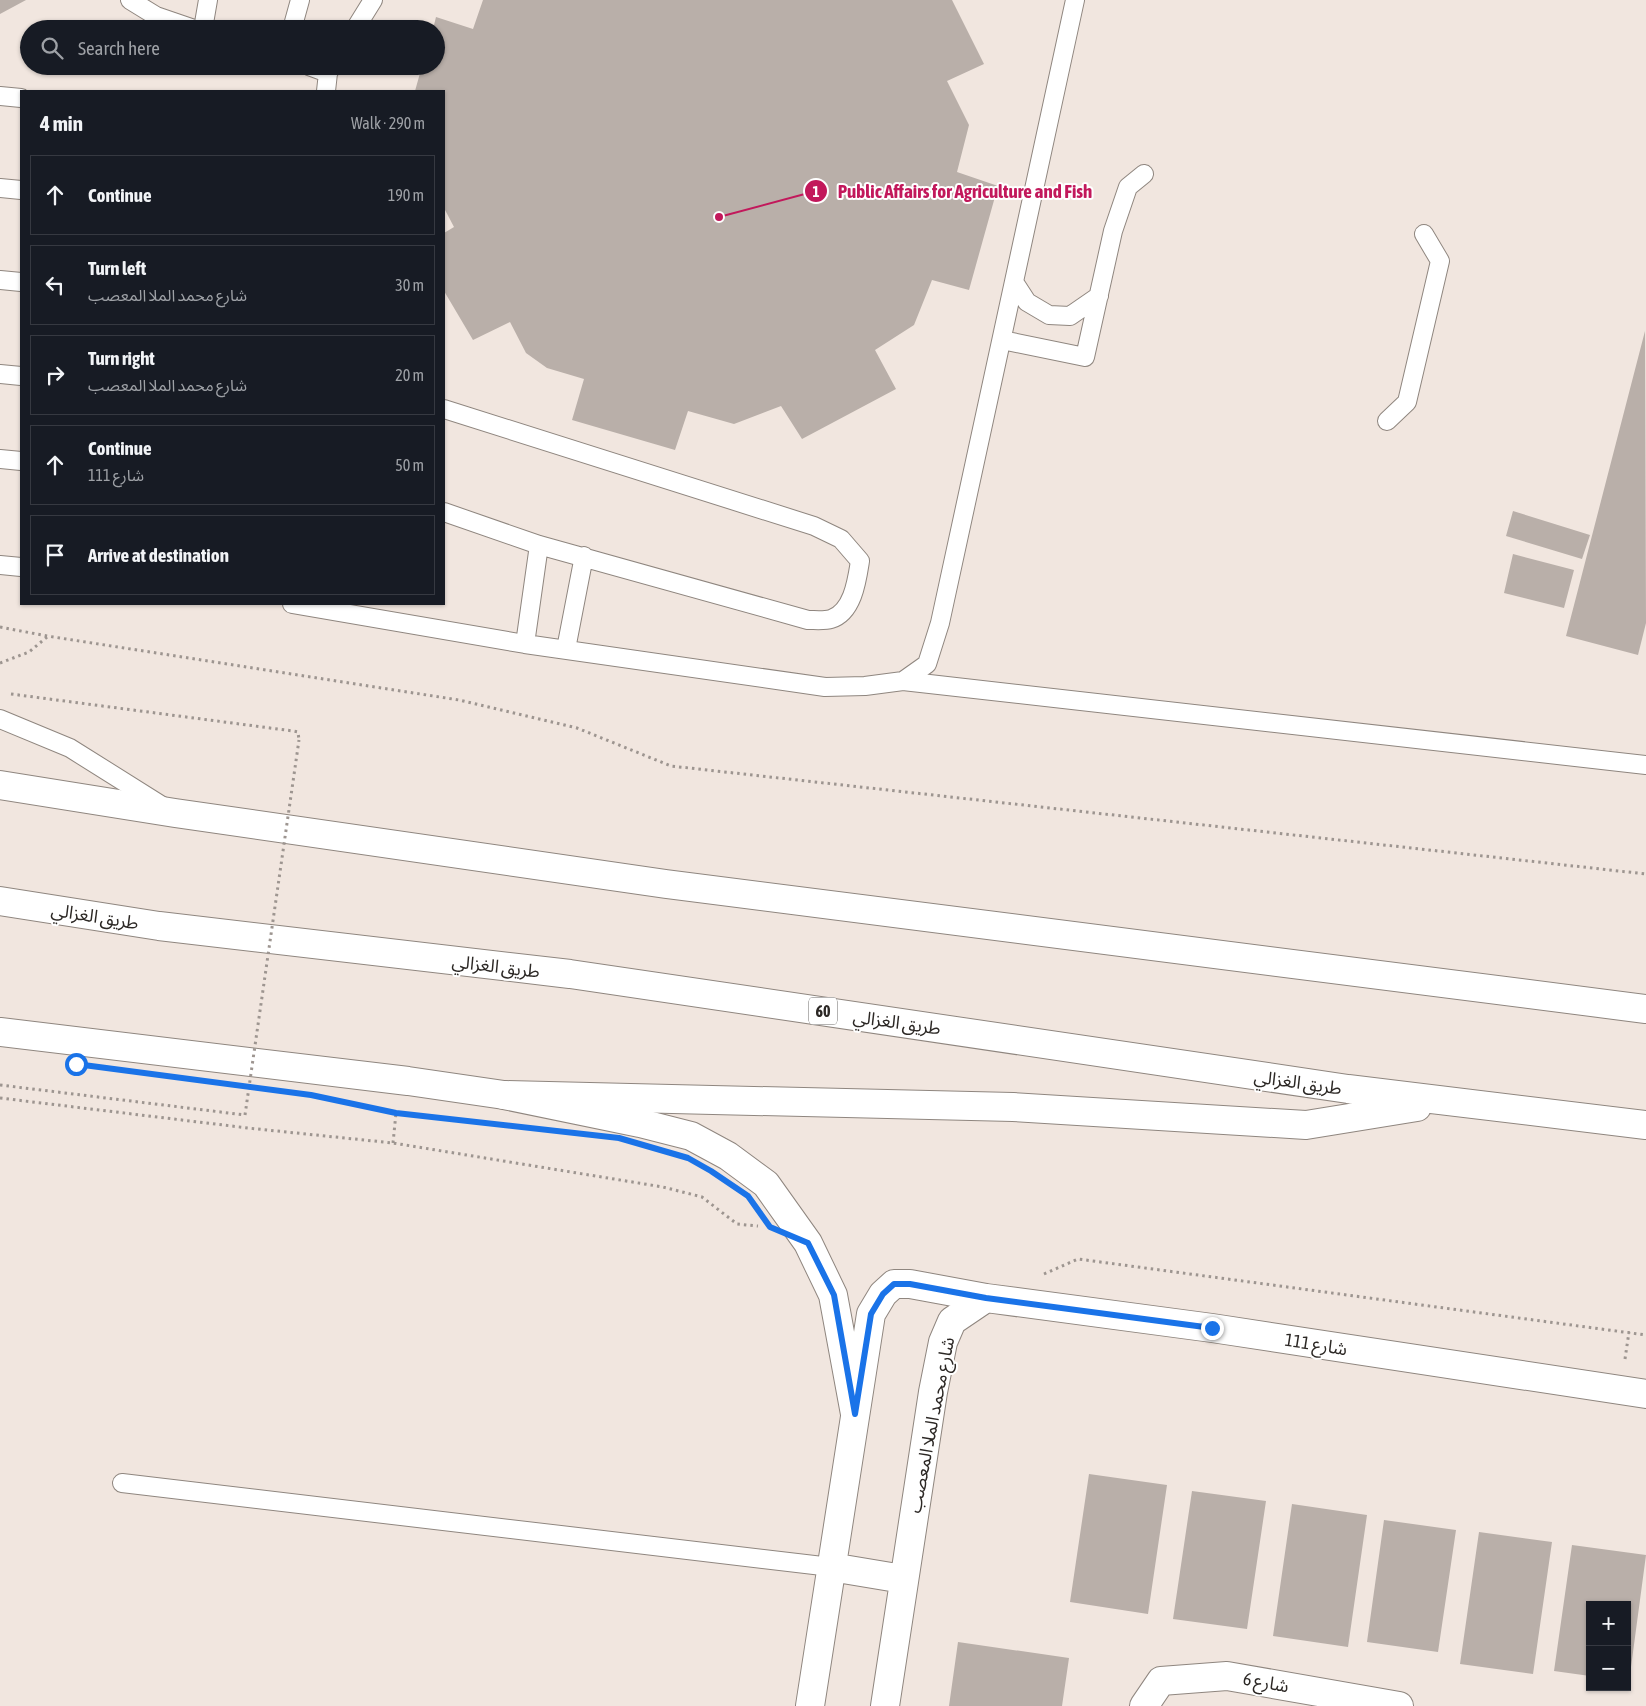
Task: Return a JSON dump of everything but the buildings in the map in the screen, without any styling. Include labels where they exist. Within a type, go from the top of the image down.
[{"type":"main road","points":[[0,785],[175,814],[666,884],[1646,1009]]},
{"type":"main road","name":"طريق الغزالي","points":[[0,901],[159,926],[570,974],[1448,1102],[1646,1125]]},
{"type":"main road","points":[[1579,999],[1646,1001]]},
{"type":"main road","points":[[0,1032],[408,1081],[504,1095],[640,1123],[691,1136],[728,1156],[766,1184],[808,1243],[834,1295],[855,1414]]},
{"type":"main road","points":[[504,1095],[1013,1107],[1306,1125],[1448,1102]]},
{"type":"main road","points":[[810,1706],[871,1314],[883,1294],[894,1284],[910,1284],[986,1298]]},
{"type":"main road","name":"شارع 111","points":[[986,1298],[1222,1329],[1646,1394]]},
{"type":"main road","name":"شارع محمد الملا المعصب","points":[[885,1706],[903,1579],[943,1342],[952,1321],[986,1298]]},
{"type":"main road","points":[[831,1567],[903,1579]]},
{"type":"main road","name":"شارع 6","points":[[1144,1706],[1161,1680],[1227,1676],[1399,1706]]},
{"type":"lane","points":[[130,0],[156,16],[168,20]]},
{"type":"lane","points":[[204,20],[208,0]]},
{"type":"lane","points":[[294,20],[300,0]]},
{"type":"lane","points":[[361,20],[373,0]]},
{"type":"lane","points":[[903,681],[927,664],[940,623],[1075,0]]},
{"type":"lane","points":[[326,90],[329,75]]},
{"type":"lane","points":[[0,96],[20,98]]},
{"type":"lane","points":[[1002,340],[1086,357],[1113,231],[1128,187],[1144,174]]},
{"type":"lane","points":[[0,188],[20,190]]},
{"type":"lane","points":[[1387,421],[1407,402],[1440,261],[1424,234]]},
{"type":"lane","points":[[0,280],[20,282]]},
{"type":"lane","points":[[1014,282],[1026,302],[1049,315],[1070,316],[1099,296]]},
{"type":"lane","points":[[0,374],[20,376]]},
{"type":"lane","points":[[445,409],[814,526],[842,539],[860,561],[857,586],[847,606],[832,619],[808,620],[539,544],[445,512]]},
{"type":"lane","points":[[0,459],[20,461]]},
{"type":"lane","points":[[525,644],[539,544]]},
{"type":"lane","points":[[566,649],[584,556]]},
{"type":"lane","points":[[0,565],[20,567]]},
{"type":"lane","points":[[298,605],[525,644],[825,687],[865,686],[903,681],[1646,765]]},
{"type":"lane","points":[[0,719],[70,748],[175,814]]},
{"type":"lane","points":[[122,1483],[831,1567]]},
{"type":"path","points":[[0,627],[47,636],[459,700],[577,728],[671,766],[1646,874]]},
{"type":"path","points":[[0,663],[29,652],[47,636]]},
{"type":"path","points":[[0,1086],[245,1116],[299,740],[298,732],[293,730],[10,694]]},
{"type":"path","points":[[242,1086],[252,1087]]},
{"type":"path","points":[[0,1098],[248,1128],[393,1143],[663,1187],[702,1197],[737,1224],[762,1226]]},
{"type":"path","points":[[387,1111],[406,1114]]},
{"type":"path","points":[[393,1143],[396,1113]]},
{"type":"path","points":[[1041,1275],[1078,1259],[1646,1335]]},
{"type":"place","name":"Public Affairs for Agriculture and Fish","points":[[719,217]]},
{"type":"route","points":[[76,1064],[311,1095],[396,1113],[619,1138],[656,1147],[688,1158],[748,1196],[770,1227],[808,1243],[834,1295],[855,1414],[871,1314],[883,1294],[894,1284],[910,1284],[986,1298],[1212,1328]]}]
